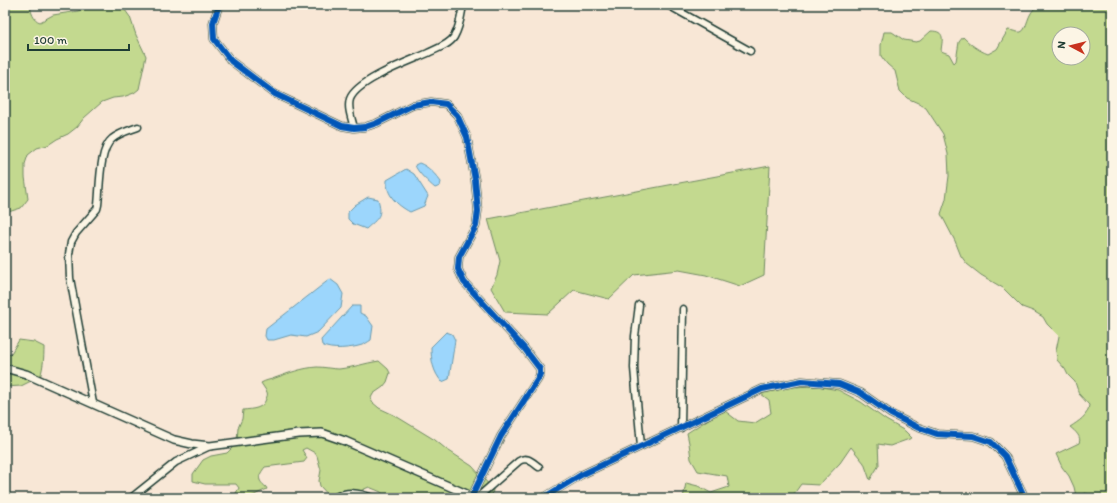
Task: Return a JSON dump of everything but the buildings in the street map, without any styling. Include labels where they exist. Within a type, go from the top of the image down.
[{"type":"street","points":[[219,5],[213,23],[214,39],[231,61],[275,94],[342,126],[354,128],[365,127],[377,123],[413,105],[431,102],[446,104],[457,115],[467,137],[475,180],[478,211],[476,226],[459,257],[458,269],[464,282],[524,348],[540,369],[538,379],[501,436],[475,498]]},
{"type":"street","points":[[354,128],[349,111],[350,99],[357,89],[368,80],[440,48],[453,38],[459,24],[463,5]]},
{"type":"street","points":[[668,5],[750,51]]},
{"type":"street","points":[[93,403],[70,278],[69,254],[71,242],[76,233],[97,209],[102,160],[108,142],[114,137],[138,127]]},
{"type":"street","points":[[639,305],[634,368],[641,446]]},
{"type":"street","points":[[681,428],[683,309]]},
{"type":"street","points":[[5,368],[26,374],[174,440],[210,446],[299,434],[322,433],[345,441],[475,498]]},
{"type":"street","points":[[543,498],[581,475],[762,389],[802,380],[839,384],[861,393],[891,414],[917,427],[937,434],[973,436],[990,442],[1005,456],[1025,498]]},
{"type":"street","points":[[131,498],[176,462],[210,446]]},
{"type":"street","points":[[475,498],[523,459],[526,458],[539,467]]},
{"type":"street","points":[[334,498],[355,492],[372,498]]},
{"type":"green space","points":[[5,5],[30,5],[34,18],[40,22],[53,15],[78,11],[91,5],[120,5],[130,17],[136,35],[146,56],[139,89],[134,93],[123,97],[113,98],[102,102],[68,134],[48,145],[37,148],[28,155],[25,164],[25,177],[28,199],[21,208],[5,213]]},
{"type":"green space","points":[[1039,5],[1112,5],[1112,498],[1090,498],[1088,494],[1085,493],[1082,496],[1076,496],[1069,476],[1062,467],[1056,454],[1079,443],[1079,436],[1070,427],[1085,415],[1089,405],[1079,394],[1075,382],[1057,360],[1056,351],[1059,336],[1047,324],[1043,317],[1022,307],[1003,288],[981,275],[967,264],[961,256],[941,214],[946,199],[949,176],[948,154],[943,134],[926,108],[907,98],[900,91],[895,71],[881,56],[881,45],[884,32],[892,32],[904,40],[916,42],[920,41],[931,31],[936,31],[941,34],[941,51],[949,54],[954,63],[956,61],[959,42],[963,37],[975,47],[988,54],[997,49],[1008,30],[1023,31],[1032,12]]},
{"type":"green space","points":[[770,166],[764,275],[740,286],[706,275],[679,270],[634,275],[609,299],[574,290],[548,314],[505,312],[491,288],[497,275],[500,261],[488,219]]},
{"type":"green space","points":[[19,340],[34,342],[44,347],[43,364],[39,381],[31,381],[21,386],[5,387],[5,349],[10,355]]},
{"type":"green space","points":[[379,361],[388,369],[390,373],[387,382],[383,387],[373,394],[371,398],[372,402],[379,408],[394,415],[435,440],[472,466],[493,489],[492,498],[385,498],[381,492],[369,487],[344,498],[331,498],[320,486],[319,481],[321,470],[317,456],[315,453],[306,448],[302,450],[307,458],[304,462],[265,467],[260,475],[260,480],[267,489],[248,498],[236,497],[236,493],[239,488],[236,484],[205,484],[193,481],[193,474],[203,460],[211,456],[227,453],[234,446],[237,441],[238,428],[242,419],[243,410],[257,408],[263,405],[267,392],[261,383],[306,368],[317,367],[339,369]]},
{"type":"green space","points":[[817,386],[838,390],[861,402],[886,420],[905,431],[912,438],[890,446],[878,444],[879,465],[870,480],[864,463],[851,447],[840,463],[819,485],[801,484],[791,498],[683,498],[686,483],[698,486],[711,493],[729,487],[727,476],[698,471],[691,459],[687,433],[715,415],[725,411],[738,421],[755,423],[771,413],[769,400],[761,394],[790,387]]},
{"type":"water","points":[[419,163],[434,173],[441,182],[440,186],[435,188],[418,171],[415,165]]},
{"type":"water","points":[[406,169],[414,174],[428,196],[424,206],[410,212],[393,199],[387,185],[387,180]]},
{"type":"water","points":[[368,197],[378,199],[380,214],[366,229],[353,224],[348,219],[348,212],[355,205]]},
{"type":"water","points":[[330,279],[338,285],[343,294],[341,308],[318,332],[306,337],[291,335],[274,340],[267,340],[265,336],[266,329]]},
{"type":"water","points":[[352,306],[360,306],[360,313],[366,316],[373,326],[371,340],[362,345],[347,348],[330,348],[322,345],[321,340]]},
{"type":"water","points":[[446,332],[452,334],[455,340],[449,379],[442,382],[436,374],[433,366],[431,347]]},
{"type":"cycle path","points":[[219,5],[213,23],[214,39],[231,61],[275,94],[342,126],[354,128],[365,127],[377,123],[413,105],[431,102],[446,104],[457,115],[467,137],[475,180],[478,211],[476,226],[459,257],[458,269],[464,282],[524,348],[540,369],[538,379],[501,436],[472,496],[476,498]]},
{"type":"cycle path","points":[[543,498],[581,475],[762,389],[802,381],[839,384],[861,393],[891,414],[917,427],[937,434],[973,436],[991,442],[1005,456],[1025,498]]}]
